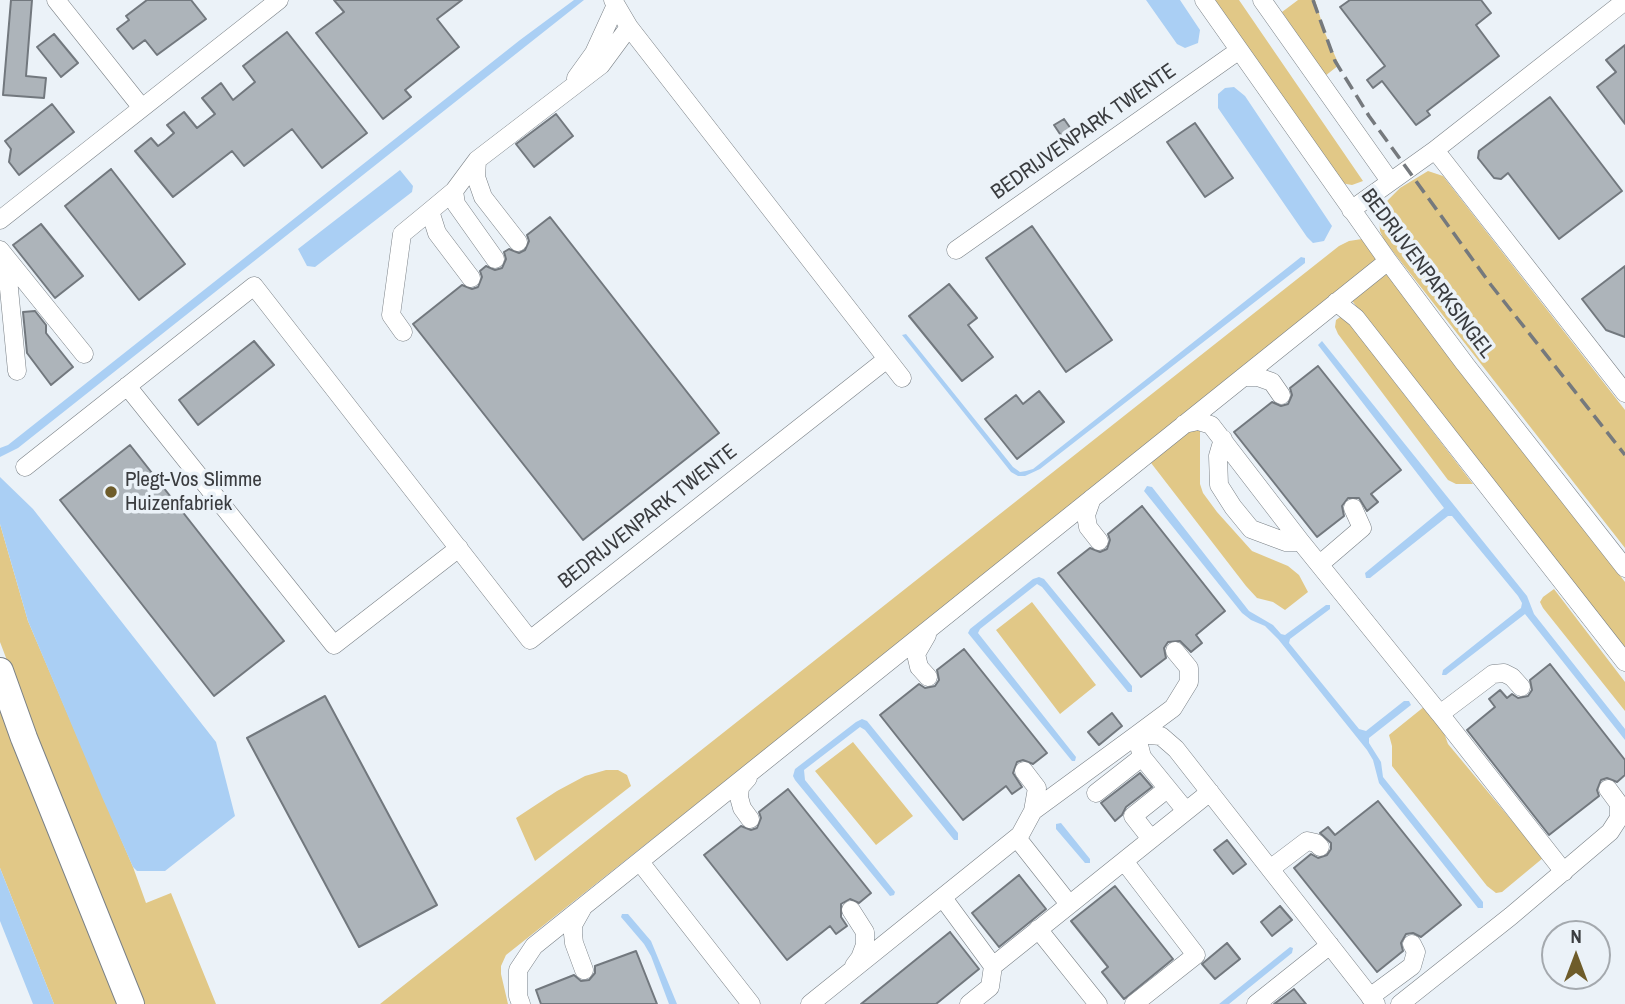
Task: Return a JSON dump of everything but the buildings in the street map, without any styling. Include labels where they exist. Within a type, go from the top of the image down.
[{"type":"highway","points":[[0,671],[24,738],[131,1004]]},
{"type":"street","points":[[56,0],[142,108]]},
{"type":"street","points":[[0,220],[279,0]]},
{"type":"street","name":"BEDRIJVENPARKSINGEL","points":[[1204,0],[1388,261],[1625,568]]},
{"type":"street","points":[[1262,0],[1390,181]]},
{"type":"street","points":[[1351,210],[1435,150],[1625,1]]},
{"type":"street","points":[[615,3],[629,27],[902,378]]},
{"type":"street","points":[[568,89],[593,53],[615,3]]},
{"type":"street","points":[[403,332],[391,315],[402,234],[454,191],[477,160],[601,65],[629,27]]},
{"type":"street","name":"BEDRIJVENPARK TWENTE","points":[[956,250],[1238,51]]},
{"type":"street","points":[[1435,150],[1625,393]]},
{"type":"street","points":[[477,160],[476,177],[483,197],[518,242]]},
{"type":"street","points":[[454,191],[456,204],[495,259]]},
{"type":"street","points":[[430,211],[437,233],[471,278]]},
{"type":"street","points":[[3,254],[84,354]]},
{"type":"street","points":[[3,254],[17,371]]},
{"type":"street","points":[[521,1004],[518,996],[518,970],[534,946],[1388,261]]},
{"type":"street","name":"BEDRIJVENPARK TWENTE","points":[[25,467],[254,286],[530,640],[887,359]]},
{"type":"street","points":[[1336,302],[1356,318],[1625,662]]},
{"type":"street","points":[[1243,377],[1258,377],[1272,382],[1282,395]]},
{"type":"street","points":[[127,386],[334,645],[459,548]]},
{"type":"street","points":[[1210,425],[1213,408],[1221,395]]},
{"type":"street","points":[[1184,424],[1198,421],[1210,425],[1223,439],[1301,542],[1564,872]]},
{"type":"street","points":[[1223,439],[1218,456],[1219,485],[1233,507],[1251,529],[1286,542],[1301,542]]},
{"type":"street","points":[[1093,498],[1086,514],[1088,527],[1099,541]]},
{"type":"street","points":[[1320,564],[1362,528],[1353,508]]},
{"type":"street","points":[[928,677],[919,667],[916,654],[936,624]]},
{"type":"street","points":[[1033,811],[1173,708],[1189,682],[1189,668],[1175,651]]},
{"type":"street","points":[[1440,714],[1493,674],[1504,673],[1521,687]]},
{"type":"street","points":[[1138,734],[1142,757],[1186,811]]},
{"type":"street","points":[[1138,734],[1161,737],[1176,749],[1373,1000],[1412,966],[1416,952],[1412,944]]},
{"type":"street","points":[[1096,793],[1142,757]]},
{"type":"street","points":[[810,1004],[1017,838],[1033,811],[1037,788],[1024,771]]},
{"type":"street","points":[[750,819],[742,808],[739,797],[740,787],[752,772]]},
{"type":"street","points":[[1152,839],[1133,816],[1167,789]]},
{"type":"street","points":[[1400,1004],[1564,872],[1617,835],[1619,804],[1608,789]]},
{"type":"street","points":[[969,1004],[990,987],[993,966],[1210,792]]},
{"type":"street","points":[[1017,838],[1069,904]]},
{"type":"street","points":[[1270,869],[1307,841],[1320,847]]},
{"type":"street","points":[[1124,861],[1196,955],[1134,1004]]},
{"type":"street","points":[[640,862],[751,1004]]},
{"type":"street","points":[[943,898],[993,966]]},
{"type":"street","points":[[584,906],[573,925],[574,943],[584,971]]},
{"type":"street","points":[[847,974],[860,958],[865,945],[865,932],[851,910]]},
{"type":"street","points":[[1038,929],[1098,1004]]},
{"type":"street","points":[[1256,1004],[1330,945]]},
{"type":"shaded area","points":[[1214,0],[1239,0],[1363,181],[1352,185],[1341,183]]},
{"type":"shaded area","points":[[1298,0],[1315,0],[1339,65],[1325,76],[1282,12]]},
{"type":"shaded area","points":[[1428,171],[1443,176],[1625,410],[1625,548],[1384,240],[1379,217],[1386,202],[1400,188]]},
{"type":"shaded area","points":[[1362,239],[1379,263],[506,955],[501,974],[508,1004],[380,1004],[1339,246]]},
{"type":"shaded area","points":[[1385,271],[1625,582],[1625,656],[1350,298]]},
{"type":"shaded area","points":[[1343,315],[1473,484],[1456,484],[1448,480],[1338,334],[1336,320]]},
{"type":"shaded area","points":[[1200,428],[1200,484],[1203,493],[1252,551],[1288,566],[1299,575],[1308,592],[1285,610],[1273,602],[1257,598],[1246,586],[1148,459],[1183,431]]},
{"type":"shaded area","points":[[0,524],[28,621],[146,903],[171,893],[216,1004],[138,1004],[0,642]]},
{"type":"shaded area","points":[[1554,589],[1625,682],[1625,711],[1543,608],[1540,602]]},
{"type":"shaded area","points":[[1032,602],[1096,685],[1060,714],[996,630]]},
{"type":"shaded area","points":[[0,703],[118,1004],[54,1004],[0,868]]},
{"type":"shaded area","points":[[1425,706],[1444,733],[1448,744],[1543,858],[1502,892],[1496,893],[1487,886],[1392,766],[1389,735]]},
{"type":"shaded area","points":[[853,742],[913,816],[876,845],[815,771]]},
{"type":"shaded area","points":[[606,770],[618,770],[627,775],[631,786],[535,861],[516,818],[585,776]]},
{"type":"water","points":[[574,0],[584,0],[18,448],[0,457],[0,448],[8,445]]},
{"type":"water","points":[[1146,0],[1180,0],[1200,30],[1198,43],[1185,48],[1177,44]]},
{"type":"water","points":[[1234,87],[1245,96],[1332,226],[1324,241],[1313,243],[1307,237],[1218,108],[1218,94],[1225,88]]},
{"type":"water","points":[[400,170],[413,186],[412,192],[315,267],[307,266],[298,249]]},
{"type":"water","points":[[1301,257],[1305,258],[1305,263],[1040,469],[1025,476],[1011,472],[902,335],[906,334],[1013,467],[1020,472],[1026,471],[1033,469]]},
{"type":"water","points":[[1322,341],[1527,596],[1534,614],[1625,729],[1625,740],[1525,614],[1446,675],[1442,675],[1443,670],[1521,608],[1522,603],[1452,516],[1448,516],[1370,578],[1366,578],[1365,573],[1444,508],[1318,345]]},
{"type":"water","points":[[0,477],[33,509],[216,742],[235,816],[165,871],[137,871],[133,867],[28,621],[0,524]]},
{"type":"water","points":[[1147,486],[1152,487],[1249,611],[1273,625],[1281,634],[1285,635],[1326,605],[1330,605],[1330,609],[1290,639],[1289,643],[1359,729],[1366,731],[1404,701],[1409,701],[1411,705],[1369,738],[1369,743],[1381,762],[1383,777],[1483,902],[1483,908],[1478,908],[1379,783],[1373,760],[1367,750],[1278,639],[1265,626],[1242,613],[1144,491]]},
{"type":"water","points":[[1033,579],[1044,579],[1132,686],[1132,692],[1128,692],[1037,584],[978,633],[1076,757],[1075,761],[1072,761],[968,633]]},
{"type":"water","points":[[862,719],[867,721],[958,833],[958,840],[954,840],[860,727],[804,770],[805,780],[895,892],[890,896],[793,776],[795,769]]},
{"type":"water","points":[[1061,823],[1090,859],[1090,863],[1085,863],[1056,829],[1056,824]]},
{"type":"water","points":[[0,868],[54,1004],[33,1004],[0,921]]},
{"type":"water","points":[[622,914],[628,914],[651,941],[677,1004],[669,1004],[651,956],[621,917]]},
{"type":"water","points":[[1290,947],[1293,948],[1292,953],[1229,1004],[1219,1004]]},
{"type":"railway","points":[[1313,0],[1335,61],[1369,116],[1491,285],[1625,455]]},
{"type":"place","name":"Plegt-Vos Slimme Huizenfabriek","points":[[111,492]]}]
